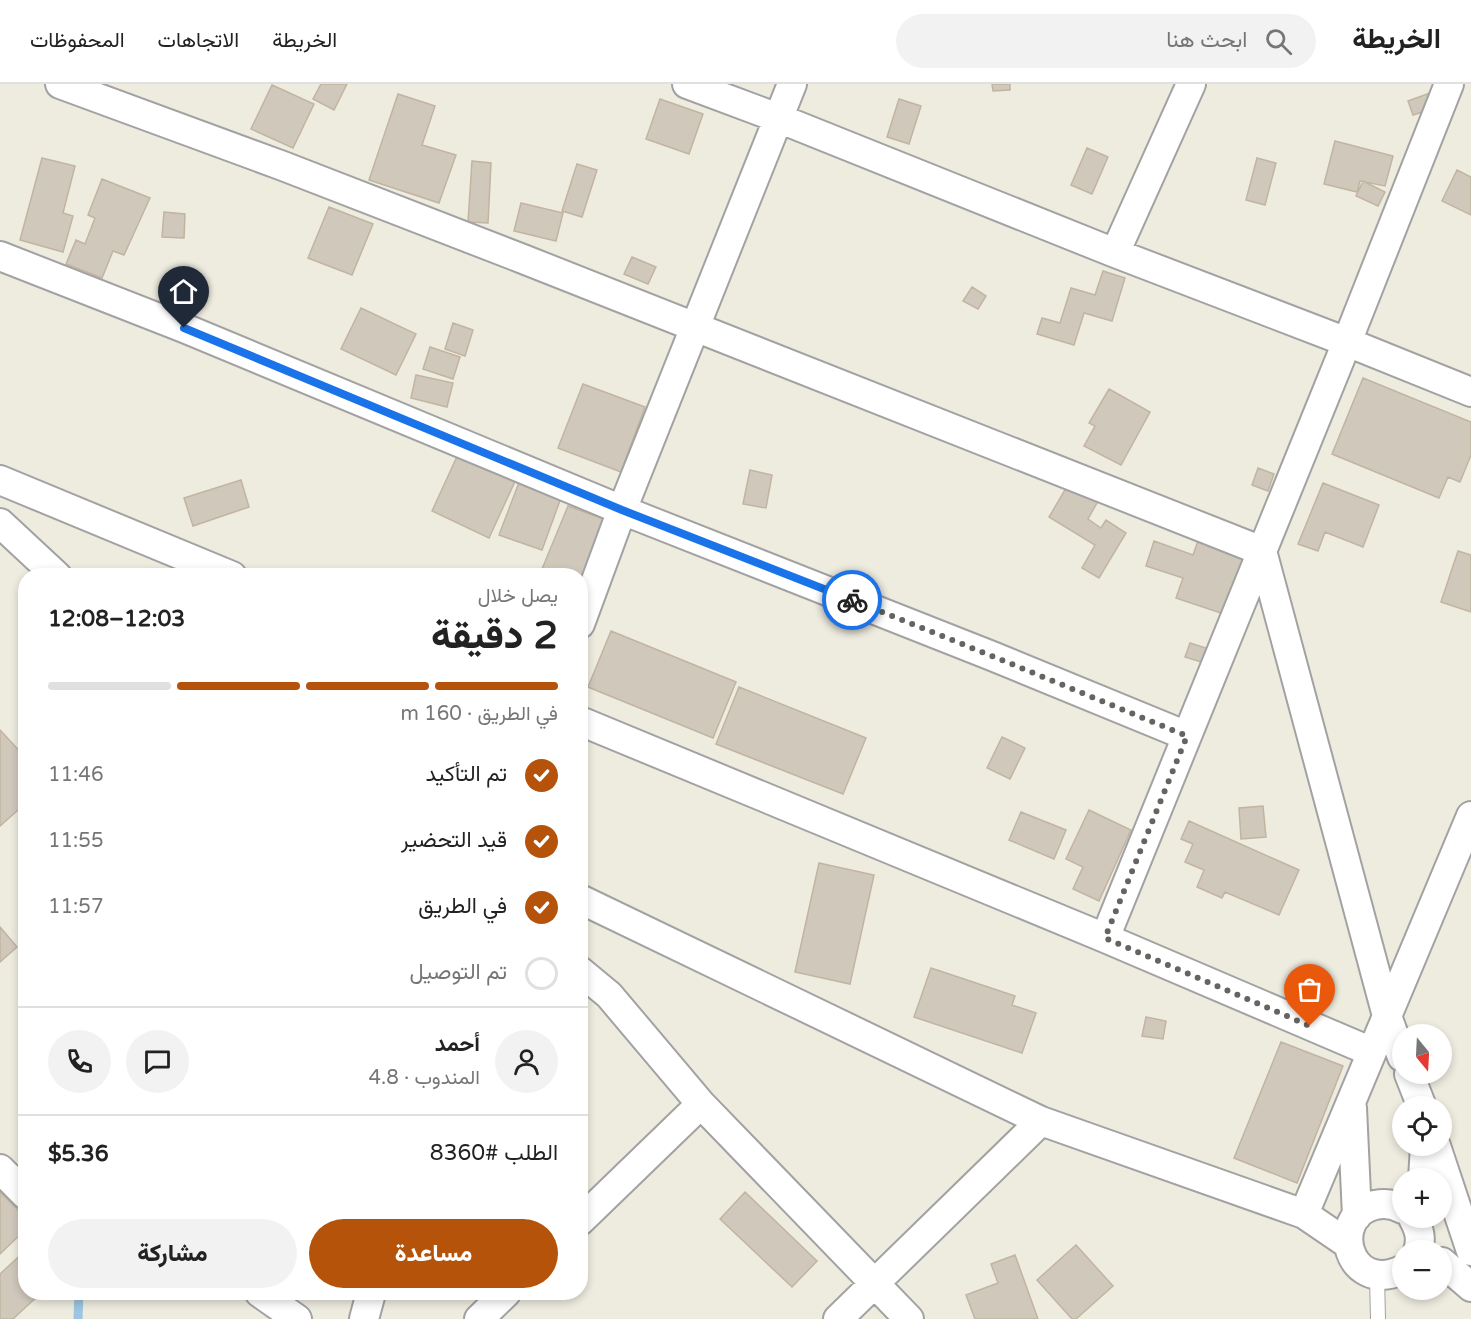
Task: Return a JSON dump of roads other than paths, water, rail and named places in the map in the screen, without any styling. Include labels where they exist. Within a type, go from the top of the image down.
[{"type":"street","points":[[60,84],[283,166],[1262,550]]},
{"type":"street","points":[[687,84],[1471,392]]},
{"type":"street","points":[[588,602],[694,327],[792,84]]},
{"type":"street","points":[[1115,253],[1191,84]]},
{"type":"street","points":[[1105,938],[1449,84]]},
{"type":"street","points":[[0,256],[184,328],[622,510],[992,656],[1187,736]]},
{"type":"street","points":[[0,480],[213,568]]},
{"type":"street","points":[[0,523],[48,568]]},
{"type":"street","points":[[1262,550],[1392,1030]]},
{"type":"street","points":[[588,724],[1105,938],[1372,1052]]},
{"type":"street","points":[[1304,1214],[1471,816]]},
{"type":"street","points":[[588,903],[1041,1121],[1304,1214],[1348,1244]]},
{"type":"street","points":[[588,978],[609,995],[701,1104],[909,1319]]},
{"type":"street","points":[[1352,1100],[1357,1215]]},
{"type":"street","points":[[588,1213],[701,1104]]},
{"type":"street","points":[[838,1319],[1041,1121]]},
{"type":"street","points":[[1439,1156],[1471,1251]]},
{"type":"street","points":[[0,1169],[18,1187]]},
{"type":"street","points":[[1390,1273],[1363,1269],[1353,1258],[1348,1244],[1349,1229],[1357,1215],[1369,1207],[1384,1203],[1398,1206],[1417,1231]]},
{"type":"street","points":[[1452,1271],[1471,1287]]},
{"type":"street","points":[[271,1300],[297,1319]]},
{"type":"street","points":[[364,1319],[369,1300]]},
{"type":"street","points":[[479,1319],[499,1300]]},
{"type":"lane","points":[[1378,1319],[1390,1273]]},
{"type":"waterway","points":[[78,1319],[79,1300]]}]
